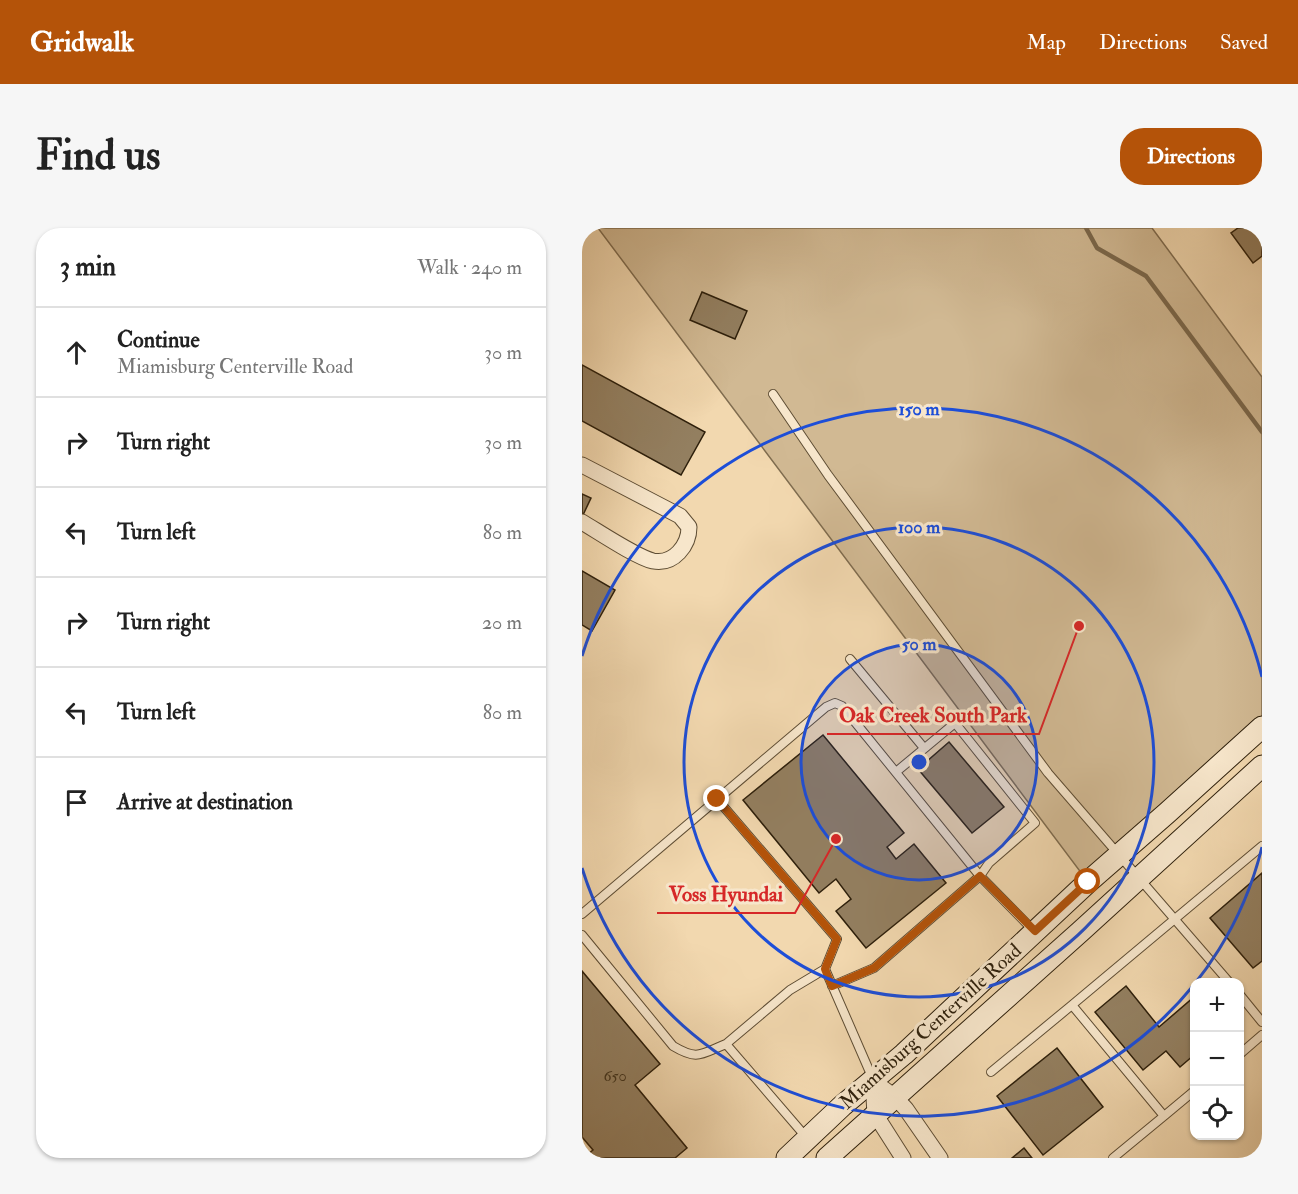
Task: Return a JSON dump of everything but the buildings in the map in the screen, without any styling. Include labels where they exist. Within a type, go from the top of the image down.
[{"type":"main road","name":"Miamisburg Centerville Road","points":[[787,1158],[1035,931],[1261,729]]},
{"type":"main road","name":"Miamisburg Centerville Road","points":[[827,1158],[1262,766]]},
{"type":"street","points":[[582,465],[680,516],[689,527],[689,538],[680,552],[669,560],[654,561],[582,522]]},
{"type":"street","points":[[873,1081],[895,1097],[906,1109],[940,1158]]},
{"type":"street","points":[[873,1081],[875,1114],[903,1158]]},
{"type":"lane","points":[[773,394],[828,475],[1048,773],[1226,978]]},
{"type":"lane","points":[[850,659],[924,748]]},
{"type":"lane","points":[[582,914],[826,707],[835,703],[842,706],[980,876],[1035,931]]},
{"type":"lane","points":[[832,986],[874,968],[980,876],[989,863],[1035,823],[955,723],[896,772]]},
{"type":"lane","points":[[582,935],[674,1046],[686,1054],[696,1056],[726,1044],[790,990],[825,969],[837,939],[717,799]]},
{"type":"lane","points":[[991,1072],[1262,846]]},
{"type":"lane","points":[[825,969],[868,1064],[873,1081]]},
{"type":"lane","points":[[1244,1001],[1262,1022]]},
{"type":"lane","points":[[1072,1005],[1164,1116]]},
{"type":"lane","points":[[1244,1050],[1262,1035]]},
{"type":"lane","points":[[726,1044],[807,1138]]},
{"type":"lane","points":[[1113,1158],[1190,1094]]},
{"type":"shaded area","points":[[598,228],[1152,228],[1262,377],[1262,727],[1088,882]]},
{"type":"waterway","points":[[1086,228],[1097,248],[1146,276],[1262,432]]},
{"type":"place","name":"Oak Creek South Park","points":[[1079,626]]},
{"type":"place","name":"Voss Hyundai","points":[[836,839]]},
{"type":"route","points":[[717,799],[837,939],[825,969],[832,986],[874,968],[980,876],[1035,931],[1088,882]]}]
